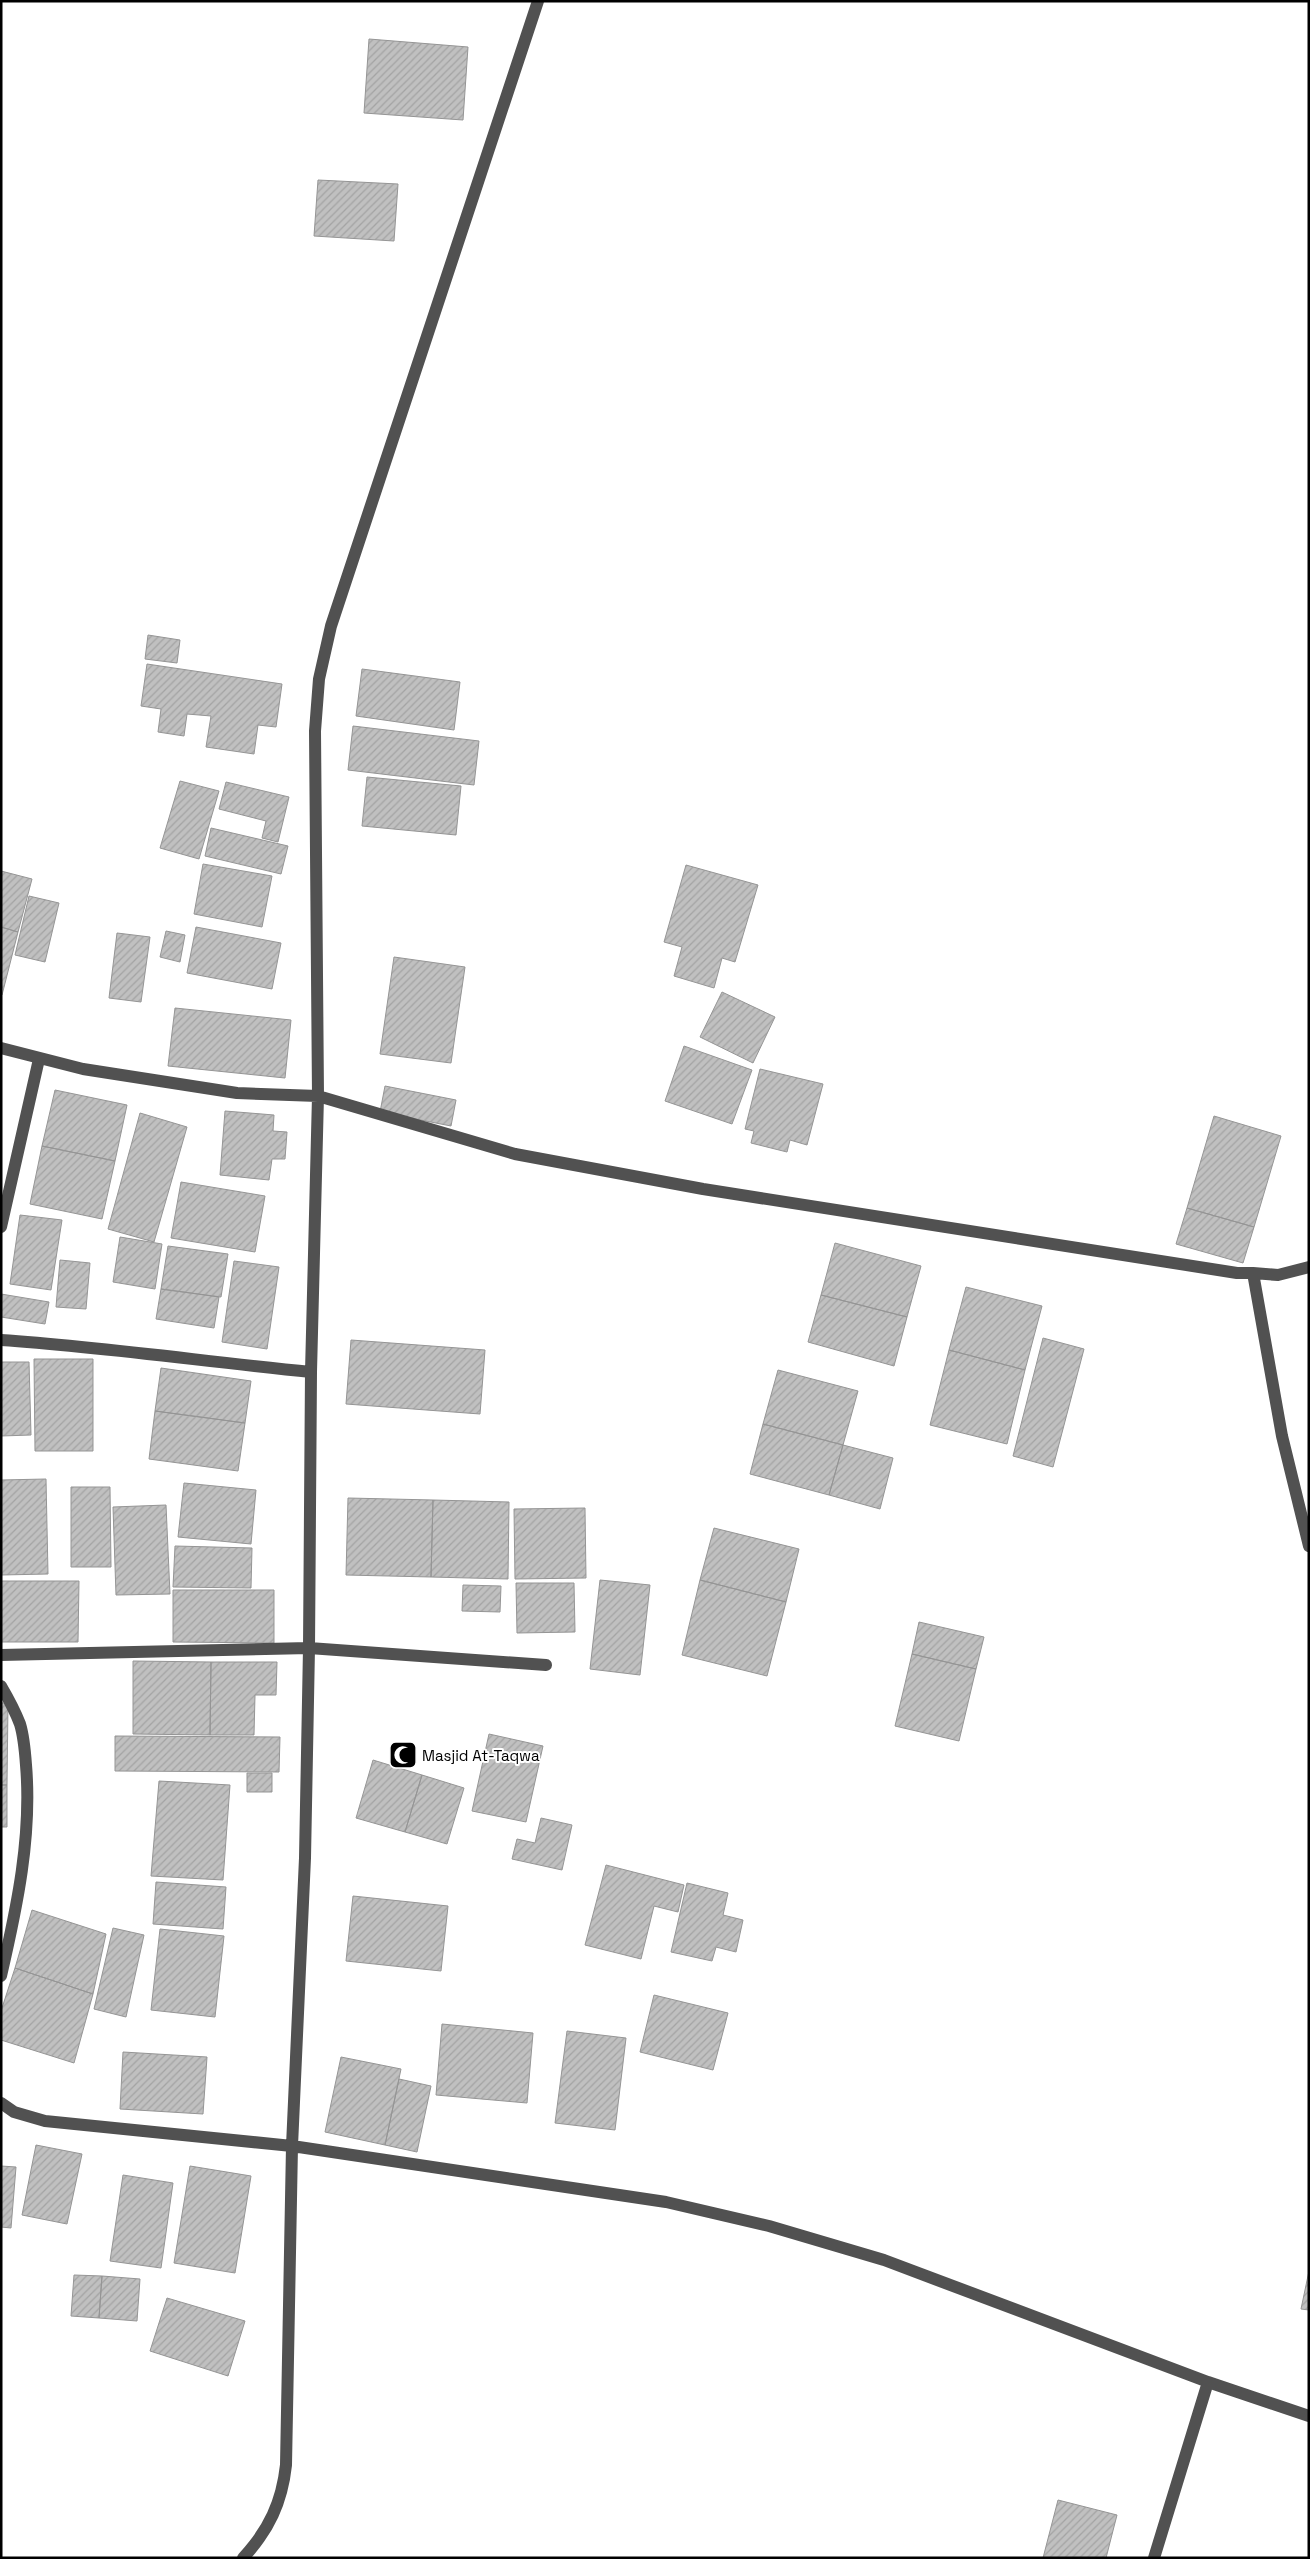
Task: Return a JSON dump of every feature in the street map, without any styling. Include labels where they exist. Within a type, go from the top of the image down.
[{"type":"street","points":[[243,2558],[272,2517],[283,2492],[286,2465],[292,2146],[305,1858],[309,1648],[311,1372],[318,1096],[316,731],[319,679],[334,616],[538,1]]},
{"type":"street","points":[[1,1048],[39,1059],[83,1068],[237,1093],[318,1096],[515,1154],[703,1189],[1237,1273],[1278,1275],[1309,1267]]},
{"type":"street","points":[[1,1227],[39,1059]]},
{"type":"street","points":[[1253,1273],[1282,1436],[1309,1546]]},
{"type":"street","points":[[1,1340],[66,1344],[148,1356],[311,1372]]},
{"type":"street","points":[[1,1654],[309,1648],[546,1665]]},
{"type":"street","points":[[1,1686],[20,1724],[25,1747],[28,1782],[27,1820],[18,1898],[1,1976]]},
{"type":"street","points":[[1,2103],[14,2112],[45,2122],[292,2146],[666,2202],[769,2226],[884,2260],[1208,2382],[1309,2416]]},
{"type":"street","points":[[1154,2558],[1208,2382]]},
{"type":"building","points":[[369,39],[468,47],[463,120],[364,113]]},
{"type":"building","points":[[318,180],[398,184],[394,241],[314,236]]},
{"type":"building","points":[[148,635],[180,640],[177,663],[145,659]]},
{"type":"building","points":[[147,664],[282,684],[276,727],[258,725],[254,754],[206,747],[211,716],[187,714],[184,736],[158,732],[161,709],[141,706]]},
{"type":"building","points":[[362,669],[460,682],[454,730],[356,716]]},
{"type":"building","points":[[353,726],[479,741],[474,785],[348,770]]},
{"type":"building","points":[[367,777],[461,786],[456,835],[362,826]]},
{"type":"building","points":[[180,781],[219,791],[199,859],[160,848]]},
{"type":"building","points":[[226,782],[289,797],[278,842],[262,838],[266,821],[219,809]]},
{"type":"building","points":[[211,828],[288,846],[281,874],[205,856]]},
{"type":"building","points":[[203,864],[272,876],[262,927],[194,914]]},
{"type":"building","points":[[686,865],[758,885],[735,962],[722,958],[714,988],[674,976],[682,947],[664,942]]},
{"type":"building","points":[[1,871],[32,879],[18,932],[1,927]]},
{"type":"building","points":[[29,896],[59,903],[45,962],[15,955]]},
{"type":"building","points":[[1,927],[18,932],[2,995],[1,995]]},
{"type":"building","points":[[196,927],[281,943],[272,989],[187,973]]},
{"type":"building","points":[[166,931],[185,935],[180,962],[160,957]]},
{"type":"building","points":[[117,933],[150,937],[141,1002],[109,998]]},
{"type":"building","points":[[394,957],[465,967],[451,1063],[380,1054]]},
{"type":"building","points":[[722,992],[775,1017],[753,1063],[700,1037]]},
{"type":"building","points":[[175,1008],[291,1020],[285,1078],[168,1066]]},
{"type":"building","points":[[684,1046],[752,1070],[732,1124],[665,1101]]},
{"type":"building","points":[[760,1069],[823,1084],[807,1145],[790,1140],[787,1152],[751,1143],[754,1131],[745,1129]]},
{"type":"building","points":[[385,1086],[456,1100],[451,1126],[380,1112]]},
{"type":"building","points":[[55,1090],[127,1105],[115,1161],[42,1146]]},
{"type":"building","points":[[225,1111],[274,1115],[273,1131],[287,1132],[285,1159],[272,1159],[269,1180],[220,1175]]},
{"type":"building","points":[[140,1113],[187,1127],[154,1242],[108,1229]]},
{"type":"building","points":[[1214,1116],[1281,1136],[1254,1227],[1187,1208]]},
{"type":"building","points":[[42,1146],[115,1161],[102,1219],[30,1204]]},
{"type":"building","points":[[181,1182],[265,1196],[255,1252],[171,1238]]},
{"type":"building","points":[[1187,1208],[1254,1227],[1243,1263],[1176,1244]]},
{"type":"building","points":[[20,1215],[62,1220],[51,1290],[10,1284]]},
{"type":"building","points":[[120,1237],[162,1244],[155,1289],[113,1282]]},
{"type":"building","points":[[835,1243],[921,1266],[907,1317],[821,1295]]},
{"type":"building","points":[[168,1246],[228,1254],[221,1297],[161,1289]]},
{"type":"building","points":[[60,1260],[90,1263],[86,1309],[56,1307]]},
{"type":"building","points":[[234,1261],[279,1267],[267,1349],[222,1342]]},
{"type":"building","points":[[966,1287],[1042,1306],[1025,1370],[949,1350]]},
{"type":"building","points":[[161,1289],[219,1297],[214,1328],[156,1319]]},
{"type":"building","points":[[1,1294],[49,1302],[45,1324],[1,1317]]},
{"type":"building","points":[[821,1295],[907,1317],[894,1366],[808,1342]]},
{"type":"building","points":[[1043,1338],[1084,1349],[1053,1467],[1013,1456]]},
{"type":"building","points":[[351,1340],[485,1350],[480,1414],[346,1404]]},
{"type":"building","points":[[949,1350],[1025,1370],[1007,1444],[930,1425]]},
{"type":"building","points":[[34,1359],[93,1359],[93,1451],[35,1451]]},
{"type":"building","points":[[1,1362],[29,1362],[31,1435],[1,1436]]},
{"type":"building","points":[[161,1368],[251,1381],[245,1423],[155,1411]]},
{"type":"building","points":[[778,1370],[858,1391],[843,1445],[763,1424]]},
{"type":"building","points":[[155,1411],[245,1423],[238,1471],[149,1459]]},
{"type":"building","points":[[763,1424],[843,1445],[829,1495],[750,1474]]},
{"type":"building","points":[[843,1445],[893,1458],[880,1509],[829,1495]]},
{"type":"building","points":[[46,1479],[48,1574],[1,1575],[1,1480]]},
{"type":"building","points":[[184,1483],[256,1490],[251,1544],[178,1537]]},
{"type":"building","points":[[71,1487],[110,1487],[111,1567],[71,1567]]},
{"type":"building","points":[[348,1498],[433,1500],[431,1577],[346,1575]]},
{"type":"building","points":[[433,1500],[509,1502],[508,1579],[431,1577]]},
{"type":"building","points":[[166,1505],[170,1594],[116,1595],[113,1507]]},
{"type":"building","points":[[585,1508],[586,1578],[515,1579],[514,1509]]},
{"type":"building","points":[[714,1528],[799,1549],[786,1602],[700,1580]]},
{"type":"building","points":[[175,1546],[252,1548],[251,1588],[173,1587]]},
{"type":"building","points":[[600,1580],[650,1585],[640,1675],[590,1669]]},
{"type":"building","points":[[700,1580],[786,1602],[767,1676],[682,1655]]},
{"type":"building","points":[[1,1581],[79,1581],[78,1642],[1,1642]]},
{"type":"building","points":[[516,1583],[574,1583],[575,1632],[517,1633]]},
{"type":"building","points":[[463,1585],[501,1586],[500,1612],[462,1611]]},
{"type":"building","points":[[173,1590],[274,1590],[274,1643],[173,1642]]},
{"type":"building","points":[[919,1622],[984,1637],[976,1669],[912,1654]]},
{"type":"building","points":[[912,1654],[976,1669],[959,1741],[895,1726]]},
{"type":"building","points":[[133,1661],[211,1662],[210,1735],[133,1734]]},
{"type":"building","points":[[211,1662],[277,1662],[276,1695],[255,1695],[254,1735],[210,1735]]},
{"type":"building","points":[[1,1703],[8,1703],[7,1785],[1,1785]]},
{"type":"building","points":[[489,1734],[543,1746],[526,1822],[472,1811]]},
{"type":"building","points":[[115,1736],[280,1737],[279,1772],[115,1771]]},
{"type":"building","points":[[373,1760],[422,1775],[405,1832],[356,1818]]},
{"type":"building","points":[[247,1773],[272,1773],[272,1792],[247,1792]]},
{"type":"building","points":[[422,1775],[464,1788],[447,1844],[405,1832]]},
{"type":"building","points":[[159,1781],[230,1785],[223,1880],[151,1876]]},
{"type":"building","points":[[1,1785],[7,1785],[7,1827],[1,1827]]},
{"type":"building","points":[[541,1818],[572,1825],[562,1870],[512,1859],[517,1839],[535,1843]]},
{"type":"building","points":[[606,1865],[684,1885],[678,1912],[654,1906],[641,1959],[585,1945]]},
{"type":"building","points":[[156,1882],[226,1887],[223,1929],[153,1924]]},
{"type":"building","points":[[687,1883],[728,1893],[723,1915],[743,1920],[736,1952],[716,1947],[712,1961],[671,1952]]},
{"type":"building","points":[[353,1896],[448,1906],[441,1971],[346,1961]]},
{"type":"building","points":[[32,1910],[106,1934],[93,1994],[15,1968]]},
{"type":"building","points":[[113,1928],[144,1935],[126,2017],[94,2009]]},
{"type":"building","points":[[160,1929],[224,1936],[215,2017],[151,2010]]},
{"type":"building","points":[[15,1968],[93,1994],[74,2063],[1,2040],[1,2011]]},
{"type":"building","points":[[654,1995],[728,2013],[713,2070],[640,2052]]},
{"type":"building","points":[[442,2024],[533,2033],[527,2103],[436,2095]]},
{"type":"building","points":[[567,2031],[626,2038],[615,2130],[555,2123]]},
{"type":"building","points":[[123,2052],[207,2057],[203,2114],[120,2109]]},
{"type":"building","points":[[341,2057],[401,2069],[385,2145],[325,2132]]},
{"type":"building","points":[[399,2079],[431,2086],[417,2152],[385,2145]]},
{"type":"building","points":[[36,2145],[82,2154],[67,2224],[22,2215]]},
{"type":"building","points":[[1,2166],[16,2167],[11,2228],[1,2227]]},
{"type":"building","points":[[190,2166],[251,2176],[235,2273],[174,2263]]},
{"type":"building","points":[[123,2175],[173,2183],[161,2268],[110,2261]]},
{"type":"building","points":[[1309,2271],[1309,2310],[1301,2309]]},
{"type":"building","points":[[74,2275],[102,2276],[99,2318],[71,2316]]},
{"type":"building","points":[[102,2276],[140,2279],[137,2321],[99,2318]]},
{"type":"building","points":[[167,2298],[245,2321],[228,2376],[150,2351]]},
{"type":"building","points":[[1058,2500],[1117,2515],[1106,2558],[1043,2558]]},
{"type":"place","name":"Masjid At-Taqwa","points":[[403,1755]]}]
